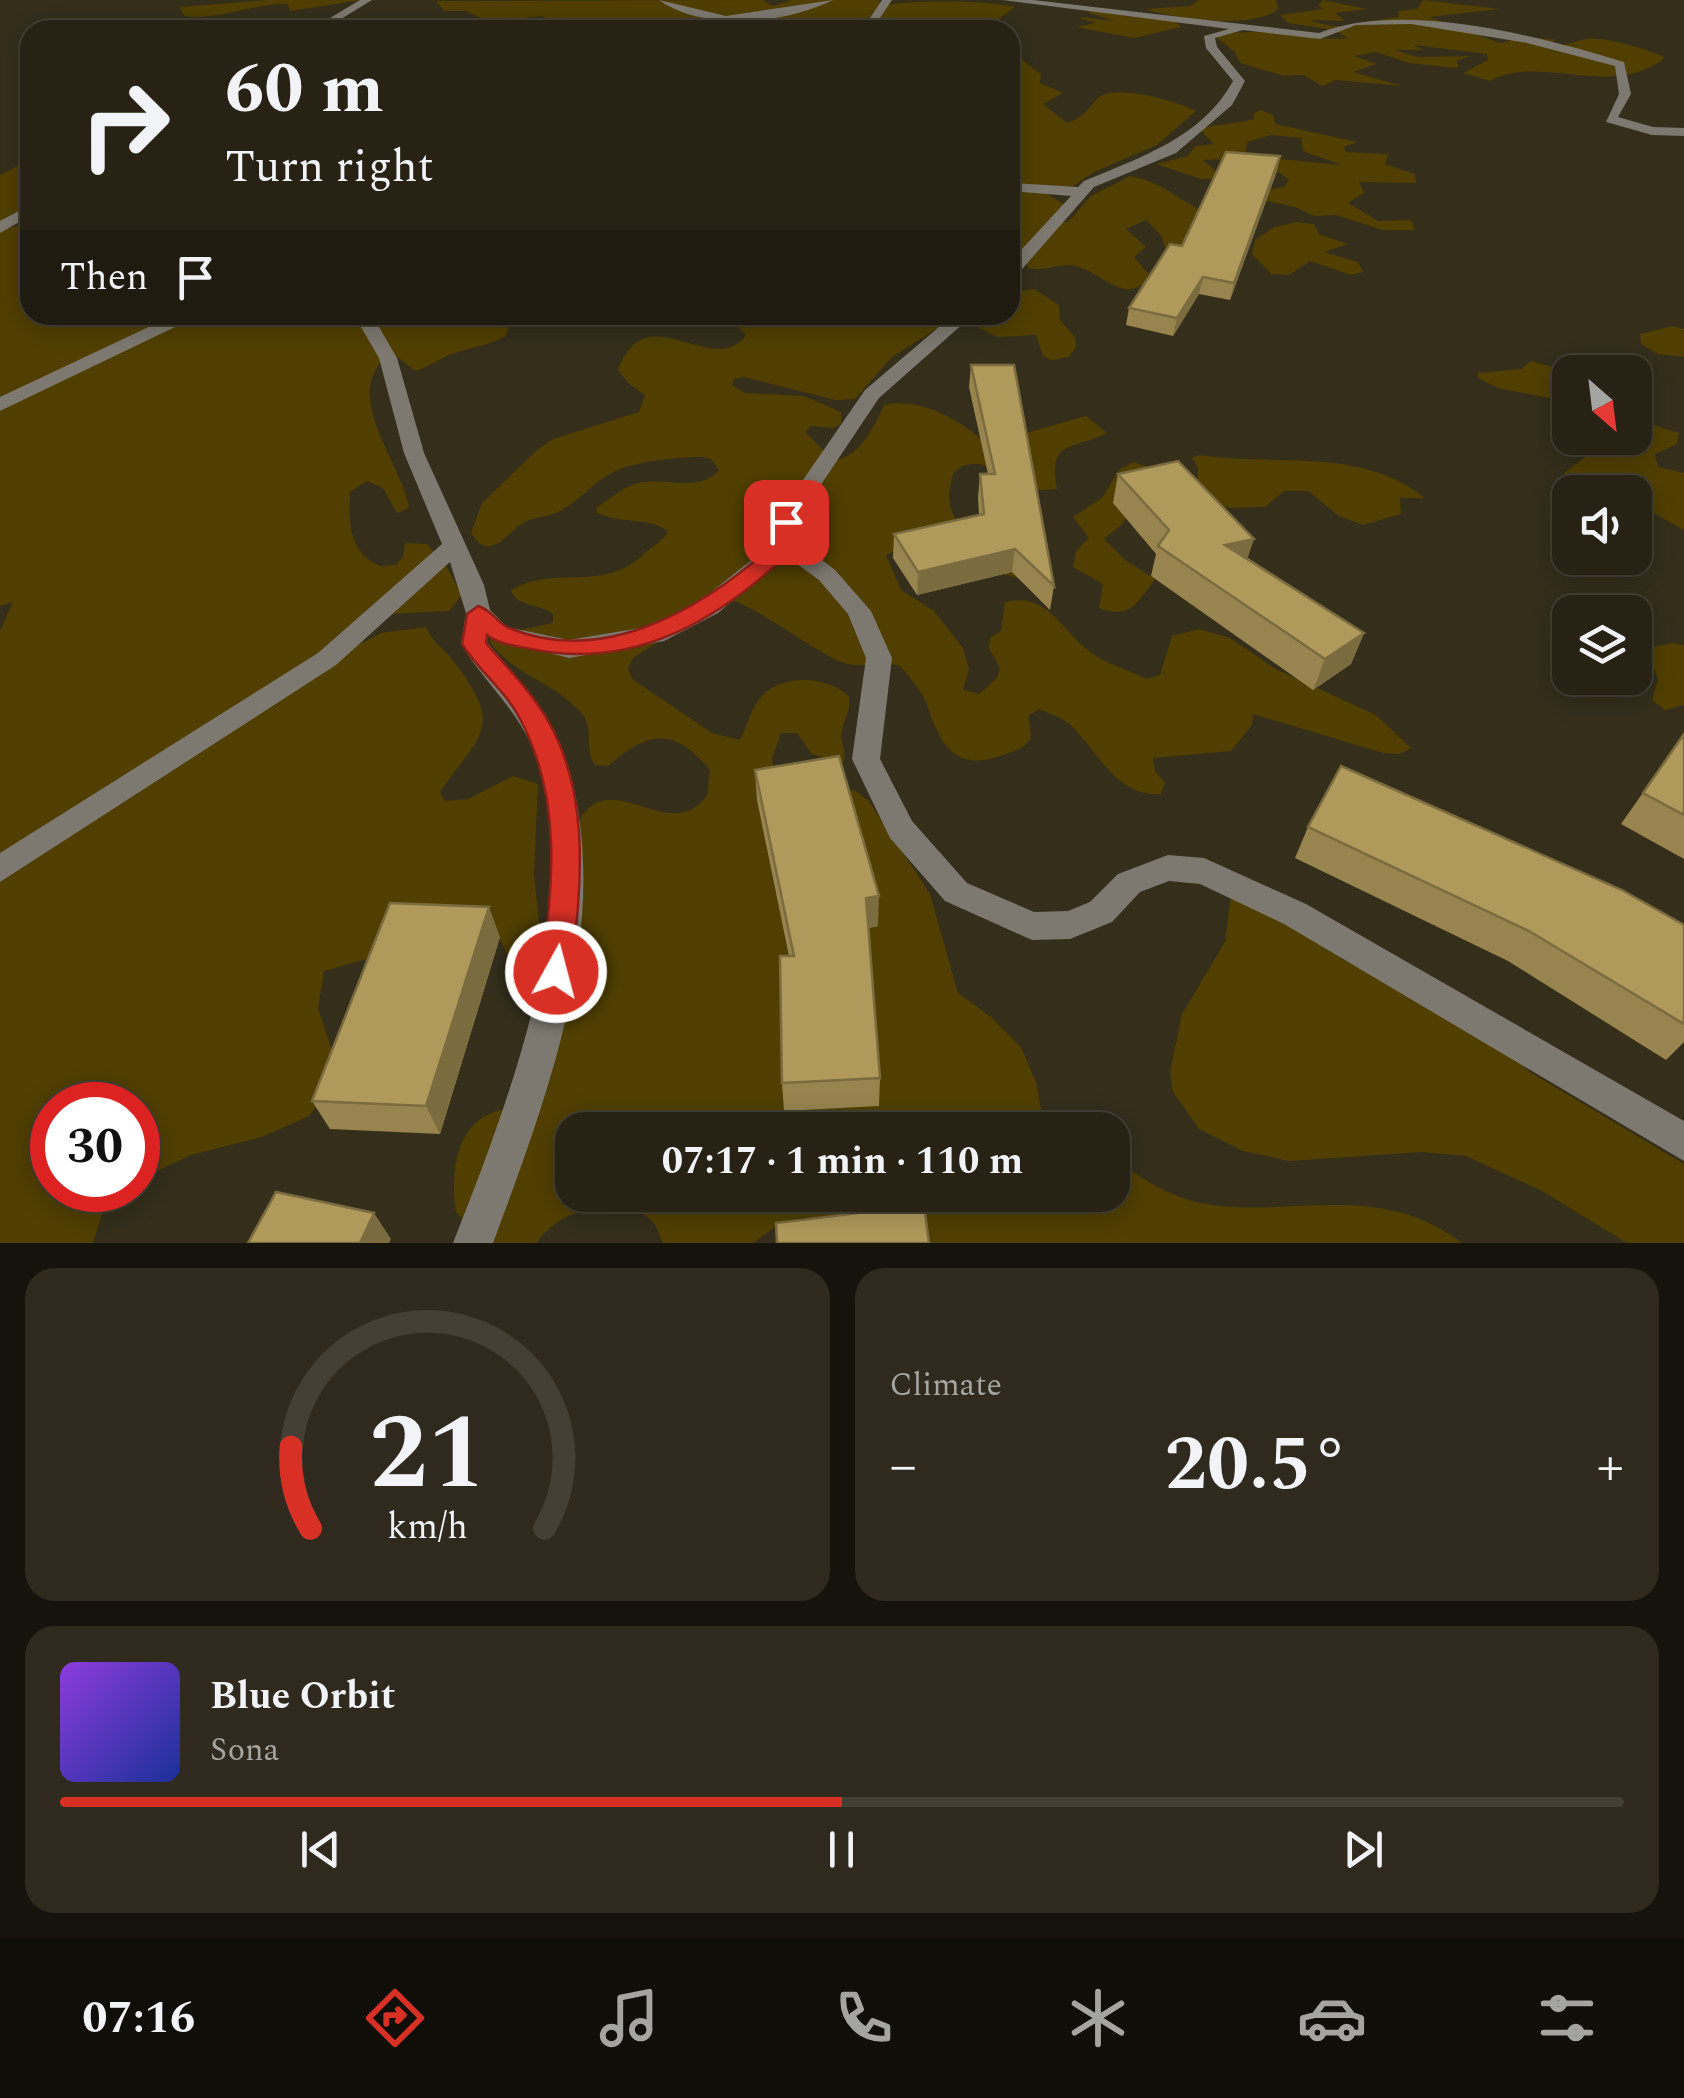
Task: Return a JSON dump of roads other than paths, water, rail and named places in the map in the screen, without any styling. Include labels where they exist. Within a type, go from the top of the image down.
[{"type":"street","points":[[332,20],[367,0]]},
{"type":"street","points":[[664,0],[694,14],[728,17],[764,15],[828,0]]},
{"type":"street","points":[[1008,0],[1320,36],[1356,22],[1411,22],[1574,48],[1620,64],[1625,94],[1611,119],[1652,132],[1684,132]]},
{"type":"street","points":[[1020,261],[1082,192],[1108,174],[1171,150],[1228,102],[1239,81],[1212,48],[1210,36],[1248,27]]},
{"type":"street","points":[[1020,188],[1082,192]]},
{"type":"street","points":[[0,404],[162,325]]},
{"type":"street","points":[[369,325],[388,358],[414,453],[478,614],[499,634],[569,649],[664,632],[709,607],[786,544]]},
{"type":"street","points":[[786,544],[786,522],[872,394],[952,325]]},
{"type":"street","points":[[786,544],[826,576],[859,611],[880,658],[866,759],[901,828],[956,892],[1032,926],[1070,925],[1101,912],[1129,883],[1168,868],[1204,871],[1296,914],[1684,1142]]},
{"type":"street","points":[[0,868],[327,659],[454,546]]},
{"type":"street","points":[[473,1243],[517,1131],[538,1062],[552,1003],[568,881],[563,806],[551,759],[528,710],[474,644],[478,614]]}]
